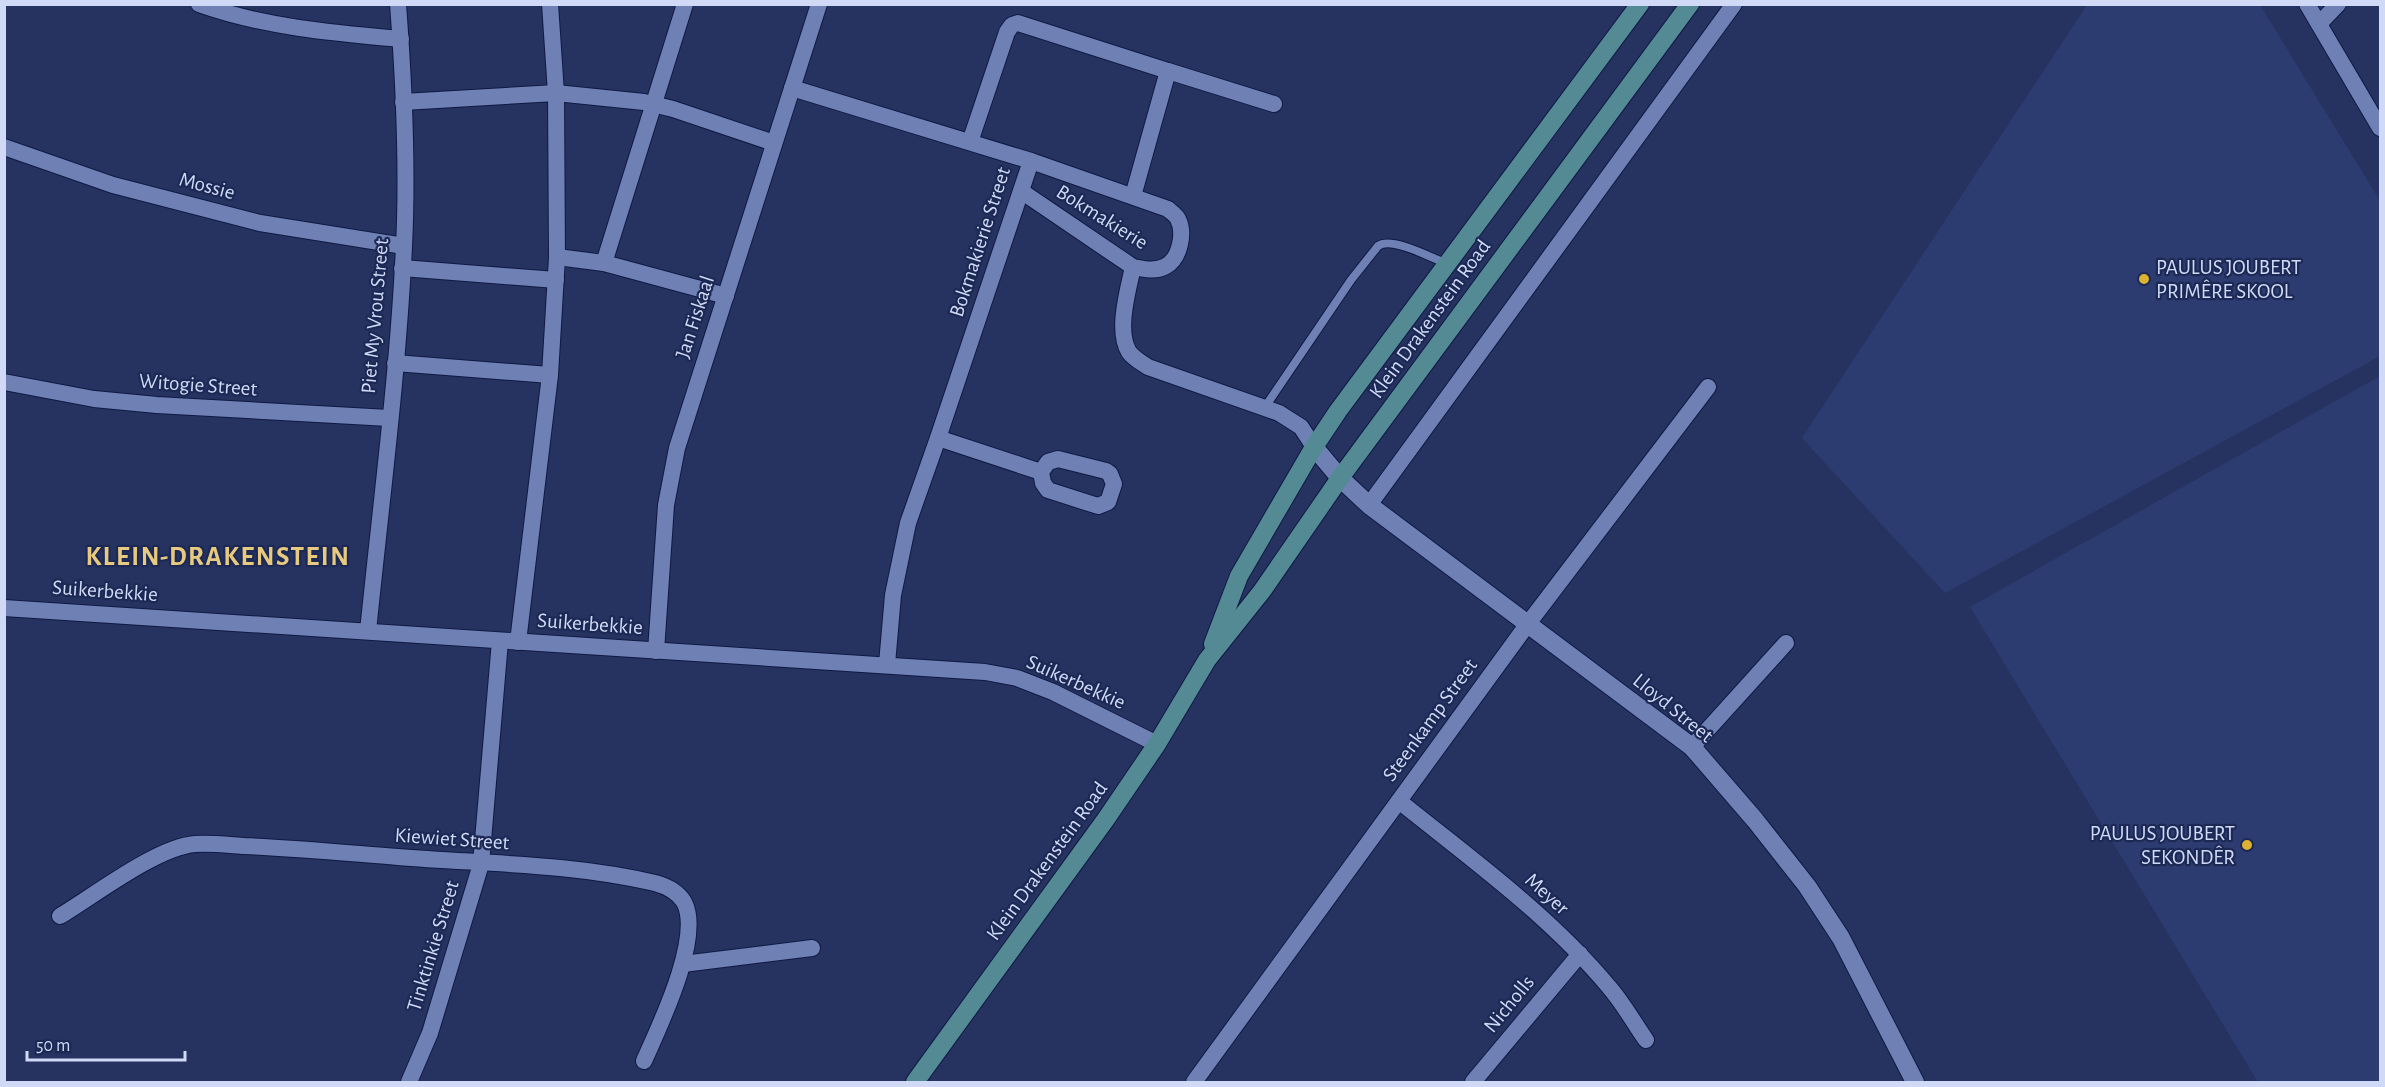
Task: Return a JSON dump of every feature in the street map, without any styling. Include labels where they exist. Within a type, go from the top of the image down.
[{"type":"main road","name":"Klein Drakenstein Road","points":[[1207,660],[1239,576],[1314,447],[1640,4]]},
{"type":"main road","name":"Klein Drakenstein Road","points":[[915,1083],[1106,819],[1157,744],[1207,660],[1262,591],[1340,478],[1690,4]]},
{"type":"street","points":[[199,4],[277,24],[401,39]]},
{"type":"street","name":"Piet My Vrou Street","points":[[368,631],[395,363],[404,246],[405,158],[399,4]]},
{"type":"street","points":[[518,642],[550,375],[556,280],[556,93],[550,4]]},
{"type":"street","points":[[604,263],[685,4]]},
{"type":"street","name":"Jan Fiskaal","points":[[656,651],[666,505],[677,448],[819,4]]},
{"type":"street","points":[[1369,505],[1734,4]]},
{"type":"street","points":[[2307,4],[2380,128]]},
{"type":"street","points":[[2319,24],[2338,4]]},
{"type":"street","points":[[970,142],[1007,32],[1012,25],[1018,23],[1274,104]]},
{"type":"street","points":[[1133,196],[1168,71]]},
{"type":"street","name":"Bokmakierie Street","points":[[792,88],[1031,161],[908,523],[893,595],[887,664]]},
{"type":"street","points":[[403,102],[556,93],[655,105],[719,123],[774,143]]},
{"type":"street","name":"Mossie","points":[[4,147],[113,185],[260,224],[404,246]]},
{"type":"street","name":"Bokmakierie","points":[[1021,192],[1133,267],[1147,270],[1166,266],[1180,245],[1181,231],[1178,217],[1168,208],[1031,161]]},
{"type":"street","points":[[557,256],[604,263],[726,296]]},
{"type":"street","points":[[1133,267],[1124,312],[1124,336],[1128,350],[1135,358],[1148,367],[1279,412],[1301,427],[1314,447]]},
{"type":"street","points":[[402,268],[556,280]]},
{"type":"street","points":[[395,363],[550,375]]},
{"type":"street","name":"Witogie Street","points":[[4,382],[94,399],[157,405],[389,418]]},
{"type":"street","name":"Steenkamp Street","points":[[1194,1083],[1527,625],[1708,387]]},
{"type":"street","points":[[938,438],[1041,472]]},
{"type":"street","name":"Lloyd Street","points":[[1314,447],[1340,478],[1369,505],[1692,747],[1755,820],[1807,886],[1841,938],[1915,1083]]},
{"type":"street","name":"Suikerbekkie","points":[[4,608],[985,672],[1017,678],[1053,692],[1157,744]]},
{"type":"street","name":"Tinktinkie Street","points":[[409,1083],[430,1033],[481,864],[500,641]]},
{"type":"street","points":[[1692,747],[1786,643]]},
{"type":"street","name":"Meyer","points":[[1399,801],[1517,896],[1580,954],[1611,989],[1646,1040]]},
{"type":"street","name":"Kiewiet Street","points":[[60,916],[164,852],[195,844],[277,847],[481,864],[577,869],[657,883],[674,891],[683,901],[688,912],[687,936],[683,964],[644,1061]]},
{"type":"street","points":[[683,964],[812,948]]},
{"type":"street","name":"Nicholls","points":[[1473,1083],[1580,954]]},
{"type":"lane","points":[[1265,407],[1351,280],[1378,246],[1386,242],[1392,243],[1448,264]]},
{"type":"shaded area","name":"PAULUS JOUBERT PRIMÊRE SKOOL","points":[[2087,5],[2260,5],[2380,201],[2380,356],[1945,593],[1802,438]]},
{"type":"shaded area","name":"PAULUS JOUBERT SEKONDÊR","points":[[2380,376],[2380,1082],[2258,1082],[1970,607]]},
{"type":"place","name":"PAULUS JOUBERT PRIMÊRE SKOOL","points":[[2144,279]]},
{"type":"place","name":"PAULUS JOUBERT SEKONDÊR","points":[[2247,845]]},
{"type":"district","name":"KLEIN-DRAKENSTEIN","points":[[218,556]]}]
